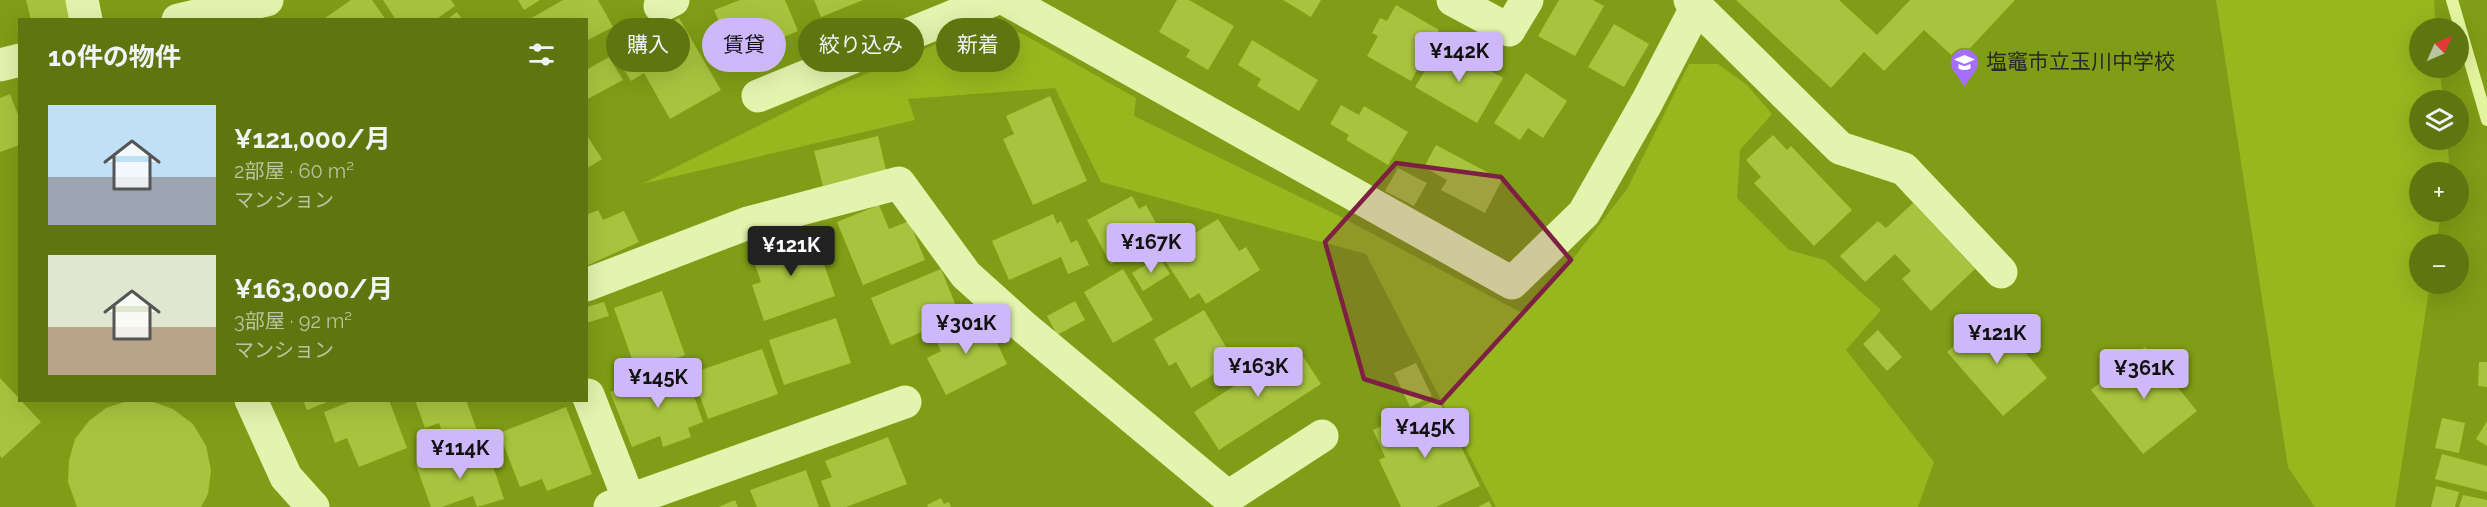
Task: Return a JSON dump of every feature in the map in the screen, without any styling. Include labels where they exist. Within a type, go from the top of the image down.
[{"type":"street","points":[[82,0],[86,18]]},
{"type":"street","points":[[187,18],[267,0]]},
{"type":"street","points":[[758,96],[993,0]]},
{"type":"street","points":[[1007,0],[1512,283],[1584,213],[1647,102],[1693,3],[1840,148],[1904,169],[2001,272]]},
{"type":"street","points":[[1453,0],[1509,30],[1527,0]]},
{"type":"street","points":[[0,66],[18,61]]},
{"type":"street","points":[[588,284],[748,223],[899,183],[966,275],[1025,328],[1228,497],[1322,436]]},
{"type":"street","points":[[588,395],[620,503],[905,402]]},
{"type":"street","points":[[252,402],[286,477],[313,507]]},
{"type":"highlighted area","points":[[1396,163],[1501,177],[1571,260],[1441,403],[1364,379],[1325,242]]},
{"type":"green space","points":[[2216,0],[2434,0],[2435,18],[2409,18],[2409,78],[2441,78],[2442,90],[2409,90],[2409,150],[2448,150],[2449,160],[2449,162],[2409,162],[2409,222],[2439,222],[2438,234],[2409,234],[2409,294],[2428,294],[2395,507],[2315,507],[2288,467]]},
{"type":"green space","points":[[1021,33],[1136,98],[1134,116],[1339,216],[1524,314],[1562,273],[1627,189],[1689,64],[1718,64],[1747,85],[1772,114],[1740,150],[1737,198],[1789,250],[1825,260],[1881,310],[1846,350],[1934,462],[1918,507],[1496,507],[1366,254],[1101,182],[1055,88],[908,99],[915,120],[642,184],[870,72],[924,72],[924,49],[936,44],[936,72],[1020,72]]},
{"type":"building","points":[[26,0],[71,0],[76,18],[30,18]]},
{"type":"building","points":[[351,0],[372,0],[385,18],[325,18]]},
{"type":"building","points":[[383,0],[451,0],[455,6],[438,18],[395,18]]},
{"type":"building","points":[[518,0],[540,0],[524,10]]},
{"type":"building","points":[[563,0],[598,0],[608,18],[606,18],[606,31],[588,40],[588,18],[532,18]]},
{"type":"building","points":[[740,0],[785,0],[798,31],[786,36],[786,18],[717,18],[714,10]]},
{"type":"building","points":[[814,0],[863,0],[821,17]]},
{"type":"building","points":[[1177,0],[1189,0],[1234,26],[1208,70],[1186,57],[1190,50],[1159,32]]},
{"type":"building","points":[[1283,0],[1321,0],[1311,17]]},
{"type":"building","points":[[1559,0],[1593,0],[1604,6],[1575,56],[1538,36]]},
{"type":"building","points":[[1736,0],[1839,0],[1877,35],[1910,0],[2015,0],[1958,61],[1924,30],[1884,71],[1864,52],[1831,88]]},
{"type":"building","points":[[1396,5],[1439,30],[1411,81],[1367,56],[1378,36],[1372,33],[1380,18],[1387,21]]},
{"type":"building","points":[[457,12],[462,18],[449,18]]},
{"type":"building","points":[[1614,24],[1649,44],[1624,87],[1588,67]]},
{"type":"building","points":[[690,37],[702,57],[702,72],[710,72],[721,90],[670,119],[644,73],[631,81],[626,72],[690,72]]},
{"type":"building","points":[[1252,40],[1318,80],[1299,111],[1257,86],[1261,79],[1238,65]]},
{"type":"building","points":[[1442,42],[1503,78],[1477,123],[1415,87]]},
{"type":"building","points":[[606,59],[606,72],[618,72],[623,80],[588,99],[588,69]]},
{"type":"building","points":[[1526,73],[1567,101],[1543,138],[1528,128],[1520,140],[1494,123]]},
{"type":"building","points":[[10,94],[18,115],[18,146],[0,152],[0,98]]},
{"type":"building","points":[[1050,96],[1087,181],[1033,205],[1003,139],[1014,134],[1006,116]]},
{"type":"building","points":[[1341,105],[1359,115],[1364,106],[1408,132],[1388,165],[1346,140],[1349,135],[1330,124]]},
{"type":"building","points":[[1773,135],[1787,150],[1791,146],[1852,210],[1814,246],[1754,183],[1761,177],[1746,160]]},
{"type":"building","points":[[878,136],[886,170],[823,186],[814,151]]},
{"type":"building","points":[[588,137],[602,159],[588,168]]},
{"type":"building","points":[[1436,145],[1502,180],[1485,213],[1441,190],[1447,180],[1424,167]]},
{"type":"building","points":[[1398,168],[1427,183],[1414,206],[1385,191]]},
{"type":"building","points":[[1132,196],[1139,209],[1146,205],[1163,236],[1111,264],[1087,220]]},
{"type":"building","points":[[1913,203],[1975,269],[1931,311],[1902,279],[1911,271],[1895,254],[1865,282],[1840,256],[1878,221],[1886,228]]},
{"type":"building","points":[[879,205],[889,229],[909,221],[925,260],[863,285],[837,222]]},
{"type":"building","points":[[598,210],[603,220],[624,211],[639,242],[588,265],[588,214]]},
{"type":"building","points":[[1053,214],[1057,224],[1061,221],[1071,243],[1077,240],[1089,265],[1068,274],[1061,257],[1009,280],[992,241]]},
{"type":"building","points":[[1218,219],[1239,251],[1246,247],[1260,270],[1206,304],[1199,293],[1190,299],[1161,254]]},
{"type":"building","points":[[813,232],[835,296],[764,321],[752,285],[761,282],[751,253]]},
{"type":"building","points":[[1159,257],[1170,274],[1143,291],[1132,273]]},
{"type":"building","points":[[941,269],[960,316],[891,345],[871,298]]},
{"type":"building","points":[[1123,269],[1153,320],[1113,343],[1084,292]]},
{"type":"building","points":[[662,291],[685,355],[637,373],[614,308]]},
{"type":"building","points":[[1075,301],[1085,320],[1057,335],[1047,316]]},
{"type":"building","points":[[604,302],[609,316],[588,322],[588,306]]},
{"type":"building","points":[[1204,310],[1235,362],[1191,388],[1176,362],[1169,366],[1154,339]]},
{"type":"building","points":[[983,314],[1007,364],[946,395],[927,358],[941,351],[935,339]]},
{"type":"building","points":[[1992,314],[2047,378],[2003,416],[1947,352]]},
{"type":"building","points":[[836,318],[851,363],[784,385],[769,340]]},
{"type":"building","points":[[1878,330],[1902,357],[1887,371],[1863,344]]},
{"type":"building","points":[[1296,346],[1321,384],[1219,450],[1194,412]]},
{"type":"building","points":[[2145,347],[2197,411],[2143,454],[2091,390]]},
{"type":"building","points":[[762,349],[778,394],[708,419],[692,373]]},
{"type":"building","points":[[2479,362],[2487,362],[2487,387],[2478,386]]},
{"type":"building","points":[[1416,363],[1432,396],[1410,407],[1394,373]]},
{"type":"building","points":[[684,368],[703,422],[688,428],[691,437],[663,447],[660,436],[632,447],[610,392]]},
{"type":"building","points":[[0,378],[18,397],[18,402],[22,402],[41,422],[2,458],[0,456]]},
{"type":"building","points":[[1438,399],[1480,486],[1436,507],[1401,507],[1379,460],[1385,457],[1373,430]]},
{"type":"building","points":[[124,402],[153,402],[173,409],[193,424],[206,446],[211,470],[208,494],[201,507],[77,507],[68,482],[69,460],[75,439],[89,421],[106,408]]},
{"type":"building","points":[[304,402],[327,402],[307,410]]},
{"type":"building","points":[[349,402],[390,402],[407,448],[359,467],[347,438],[335,443],[324,412]]},
{"type":"building","points":[[416,402],[467,402],[479,436],[447,447],[439,423],[425,428]]},
{"type":"building","points":[[566,407],[592,474],[547,491],[542,479],[520,487],[499,433]]},
{"type":"building","points":[[2442,418],[2465,423],[2459,453],[2435,448]]},
{"type":"building","points":[[2487,421],[2487,446],[2476,439]]},
{"type":"building","points":[[888,437],[907,484],[846,507],[831,507],[821,481],[832,477],[825,461]]},
{"type":"building","points":[[461,450],[465,462],[489,454],[504,499],[477,507],[473,496],[442,507],[431,507],[416,465]]},
{"type":"building","points":[[2442,454],[2487,466],[2487,492],[2435,479]]},
{"type":"building","points":[[806,470],[819,507],[757,507],[750,490]]},
{"type":"building","points":[[2436,486],[2459,492],[2455,507],[2431,507]]},
{"type":"building","points":[[2463,495],[2487,500],[2487,507],[2459,507]]},
{"type":"building","points":[[941,498],[944,504],[949,502],[951,507],[928,507],[927,505]]},
{"type":"building","points":[[735,500],[738,507],[719,507]]},
{"type":"building","points":[[1489,501],[1492,507],[1478,507]]},
{"type":"waterway","points":[[2452,0],[2487,120]]},
{"type":"place","name":"塩竈市立玉川中学校","points":[[1965,88]]}]
